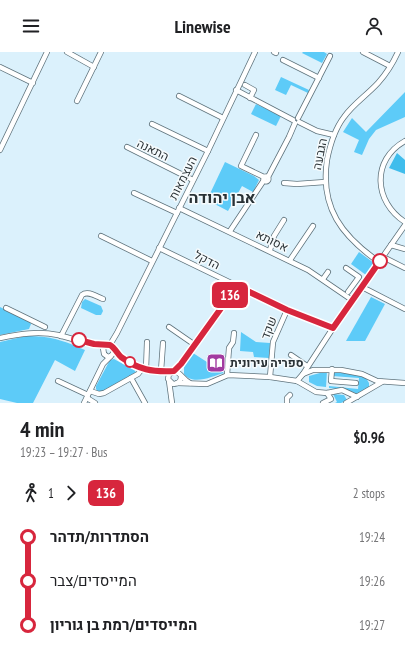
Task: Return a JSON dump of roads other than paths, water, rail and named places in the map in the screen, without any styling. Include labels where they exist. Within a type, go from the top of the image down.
[{"type":"street","points":[[0,150],[47,52]]},
{"type":"street","points":[[67,52],[94,67]]},
{"type":"street","points":[[77,101],[101,52]]},
{"type":"street","name":"העצמאות","points":[[110,347],[208,150],[254,52]]},
{"type":"street","points":[[363,52],[390,66]]},
{"type":"street","name":"הגבעה","points":[[379,262],[359,247],[340,225],[328,200],[325,182],[329,151],[334,135],[348,112],[378,83],[398,52]]},
{"type":"street","points":[[230,231],[265,178],[289,137],[330,56]]},
{"type":"street","points":[[283,60],[319,78]]},
{"type":"street","points":[[0,67],[33,82]]},
{"type":"street","points":[[245,85],[254,90],[250,98]]},
{"type":"street","points":[[236,90],[317,131],[334,135]]},
{"type":"street","points":[[179,96],[223,118]]},
{"type":"street","points":[[152,124],[208,150]]},
{"type":"street","points":[[256,135],[241,166],[265,178]]},
{"type":"street","points":[[405,141],[398,145],[388,155],[383,164],[380,176],[381,190],[387,203],[394,214],[405,222]]},
{"type":"street","name":"התאנה","points":[[127,148],[193,180]]},
{"type":"street","points":[[284,183],[297,184],[325,182]]},
{"type":"street","points":[[134,193],[177,213]]},
{"type":"street","name":"אסותא","points":[[179,208],[290,260],[323,279],[352,300]]},
{"type":"street","points":[[270,250],[274,236],[284,220]]},
{"type":"street","points":[[290,260],[313,226]]},
{"type":"street","points":[[297,381],[405,226]]},
{"type":"street","points":[[398,235],[405,236]]},
{"type":"street","points":[[102,236],[152,261]]},
{"type":"street","points":[[392,245],[405,249]]},
{"type":"street","name":"הדקל","points":[[159,248],[287,310],[333,328]]},
{"type":"street","points":[[383,257],[405,268]]},
{"type":"street","points":[[346,268],[359,277],[348,292]]},
{"type":"street","points":[[323,279],[328,272]]},
{"type":"street","points":[[354,285],[405,309]]},
{"type":"street","points":[[172,403],[168,378],[169,374],[182,363],[237,286]]},
{"type":"street","points":[[60,336],[82,295],[88,293],[103,299]]},
{"type":"street","points":[[6,308],[44,327]]},
{"type":"street","name":"שקד","points":[[270,377],[273,342],[287,310]]},
{"type":"street","points":[[35,333],[36,323]]},
{"type":"street","points":[[169,327],[195,345]]},
{"type":"street","points":[[0,338],[18,334],[35,333],[60,336],[110,347],[121,357],[144,369],[177,371],[188,382],[192,383]]},
{"type":"street","points":[[227,376],[229,348],[233,342],[234,333]]},
{"type":"street","points":[[88,395],[101,394],[138,374],[144,369],[147,342]]},
{"type":"street","points":[[160,371],[163,343]]},
{"type":"street","points":[[94,344],[103,353],[121,357]]},
{"type":"street","points":[[103,364],[103,348],[110,347]]},
{"type":"street","points":[[84,403],[103,364],[114,352],[110,347]]},
{"type":"street","points":[[291,355],[307,366]]},
{"type":"street","points":[[311,360],[312,365],[318,369]]},
{"type":"street","points":[[170,393],[171,388],[180,381],[180,369],[182,363]]},
{"type":"street","points":[[303,374],[318,369],[332,369],[356,372],[382,382],[405,383]]},
{"type":"street","points":[[332,369],[331,381],[356,383]]},
{"type":"street","points":[[160,371],[164,373],[171,383],[176,384],[206,384],[227,376],[270,377],[297,381],[316,392],[327,393],[345,391],[357,397]]},
{"type":"street","points":[[131,378],[144,403]]},
{"type":"street","points":[[370,378],[372,388]]},
{"type":"street","points":[[58,381],[88,395],[95,403]]},
{"type":"street","points":[[346,403],[382,382]]},
{"type":"street","points":[[323,403],[330,399],[327,393]]},
{"type":"street","points":[[286,403],[287,398],[290,395]]},
{"type":"place","name":"ספריה עירונית","points":[[216,363]]},
{"type":"district","name":"אבן יהודה","points":[[222,197]]}]
